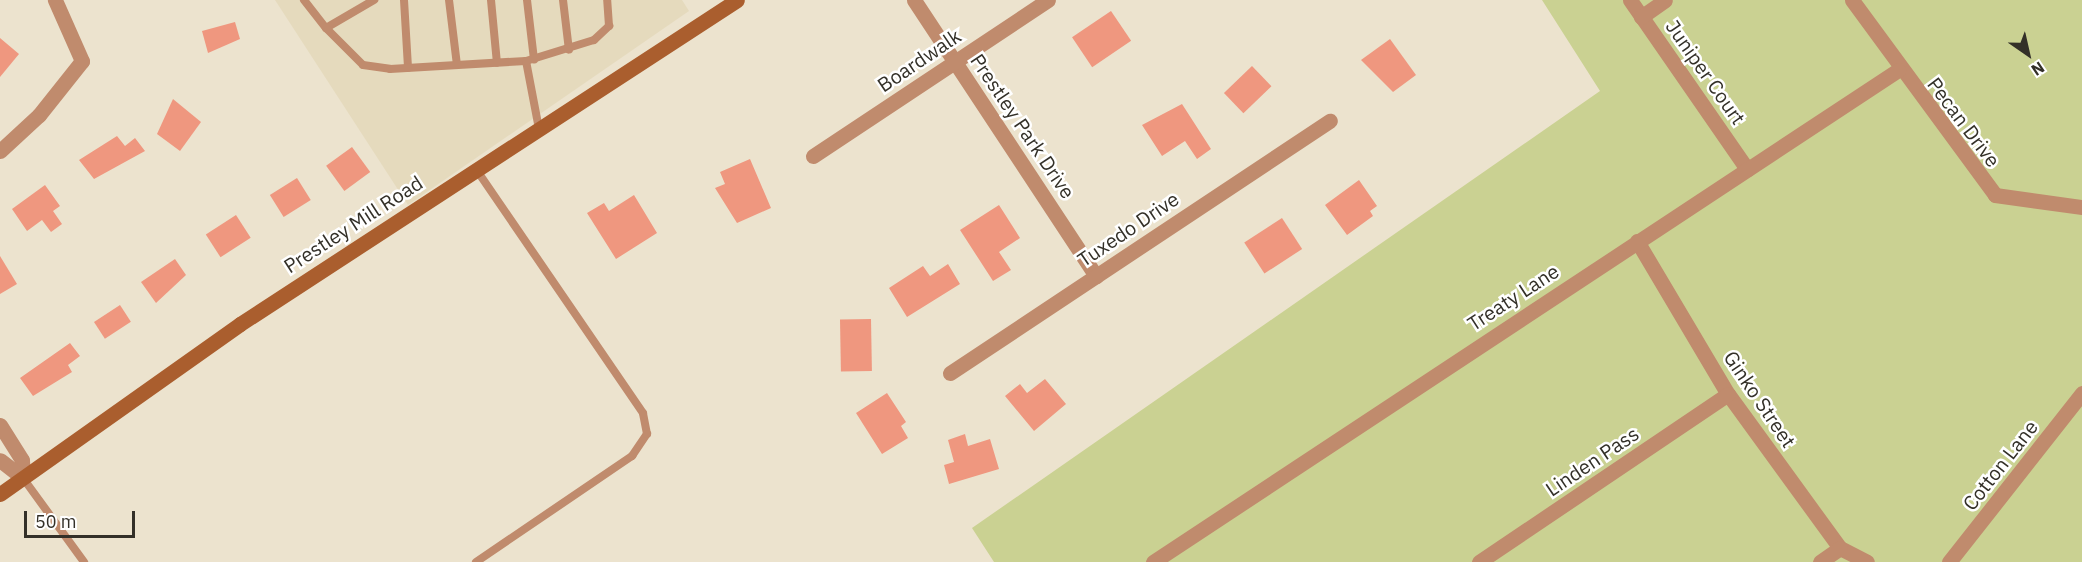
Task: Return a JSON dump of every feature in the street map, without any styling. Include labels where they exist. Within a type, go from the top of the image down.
[{"type":"street","points":[[0,152],[39,115],[82,61],[55,0]]},
{"type":"street","name":"Prestley Mill Road","points":[[0,494],[240,324],[737,0]]},
{"type":"street","name":"Prestley Park Drive","points":[[914,0],[1096,276]]},
{"type":"street","name":"Boardwalk","points":[[813,156],[1048,0]]},
{"type":"street","name":"Juniper Court","points":[[1630,0],[1748,169]]},
{"type":"street","points":[[1641,17],[1665,0]]},
{"type":"street","name":"Pecan Drive","points":[[1852,0],[1898,70],[1995,195],[2082,207]]},
{"type":"street","name":"Treaty Lane","points":[[1153,562],[1898,70]]},
{"type":"street","name":"Tuxedo Drive","points":[[950,373],[1330,121]]},
{"type":"street","name":"Ginko Street","points":[[1637,241],[1728,394],[1840,548],[1867,562]]},
{"type":"street","name":"Cotton Lane","points":[[1949,562],[2082,393]]},
{"type":"street","name":"Linden Pass","points":[[1479,562],[1728,394]]},
{"type":"street","points":[[0,425],[22,460],[23,478]]},
{"type":"street","points":[[0,460],[23,478]]},
{"type":"street","points":[[1820,562],[1840,548]]},
{"type":"lane","points":[[304,0],[326,28],[363,65],[408,68],[530,60],[569,50],[609,26],[607,0]]},
{"type":"lane","points":[[326,28],[374,0]]},
{"type":"lane","points":[[404,0],[408,68]]},
{"type":"lane","points":[[450,0],[457,65]]},
{"type":"lane","points":[[491,0],[497,63]]},
{"type":"lane","points":[[527,0],[530,60],[539,129]]},
{"type":"lane","points":[[563,0],[569,50]]},
{"type":"lane","points":[[476,169],[643,413],[647,434],[632,456],[476,562]]},
{"type":"lane","points":[[23,478],[84,562]]},
{"type":"shaded area","points":[[275,0],[682,0],[689,11],[408,205]]},
{"type":"green space","points":[[1542,0],[2082,0],[2082,562],[994,562],[972,528],[1600,91]]},
{"type":"building","points":[[1111,11],[1131,41],[1092,67],[1072,37]]},
{"type":"building","points":[[235,22],[240,39],[208,53],[202,31]]},
{"type":"building","points":[[0,38],[19,54],[0,77]]},
{"type":"building","points":[[1390,39],[1416,75],[1393,92],[1361,60]]},
{"type":"building","points":[[1252,66],[1271,86],[1243,113],[1224,93]]},
{"type":"building","points":[[173,99],[201,122],[180,151],[157,134]]},
{"type":"building","points":[[1182,104],[1211,149],[1197,159],[1185,141],[1162,156],[1142,125]]},
{"type":"building","points":[[117,136],[125,146],[135,138],[145,151],[94,179],[79,160]]},
{"type":"building","points":[[352,147],[370,172],[344,191],[326,166]]},
{"type":"building","points":[[750,159],[771,208],[737,223],[715,188],[725,184],[720,172]]},
{"type":"building","points":[[297,178],[311,200],[284,217],[270,195]]},
{"type":"building","points":[[1359,180],[1377,206],[1370,211],[1373,216],[1347,235],[1325,205]]},
{"type":"building","points":[[45,185],[60,206],[53,211],[62,224],[51,232],[42,220],[27,231],[12,209]]},
{"type":"building","points":[[634,195],[657,233],[616,259],[587,213],[604,203],[609,211]]},
{"type":"building","points":[[999,205],[1020,238],[999,252],[1011,270],[993,281],[960,230]]},
{"type":"building","points":[[236,215],[251,238],[221,257],[206,235]]},
{"type":"building","points":[[1282,218],[1302,249],[1264,274],[1244,243]]},
{"type":"building","points":[[0,256],[17,284],[0,294]]},
{"type":"building","points":[[175,259],[186,275],[156,303],[141,282]]},
{"type":"building","points":[[948,264],[960,284],[907,317],[889,288],[923,266],[930,276]]},
{"type":"building","points":[[120,305],[131,322],[105,339],[94,322]]},
{"type":"building","points":[[871,319],[872,371],[841,372],[840,320]]},
{"type":"building","points":[[70,343],[80,356],[68,365],[72,372],[33,396],[20,378]]},
{"type":"building","points":[[1045,379],[1066,404],[1034,431],[1005,396],[1020,384],[1027,393]]},
{"type":"building","points":[[887,393],[906,422],[901,426],[908,438],[882,454],[856,413]]},
{"type":"building","points":[[965,434],[968,446],[990,439],[999,469],[949,484],[944,465],[954,462],[948,440]]}]
